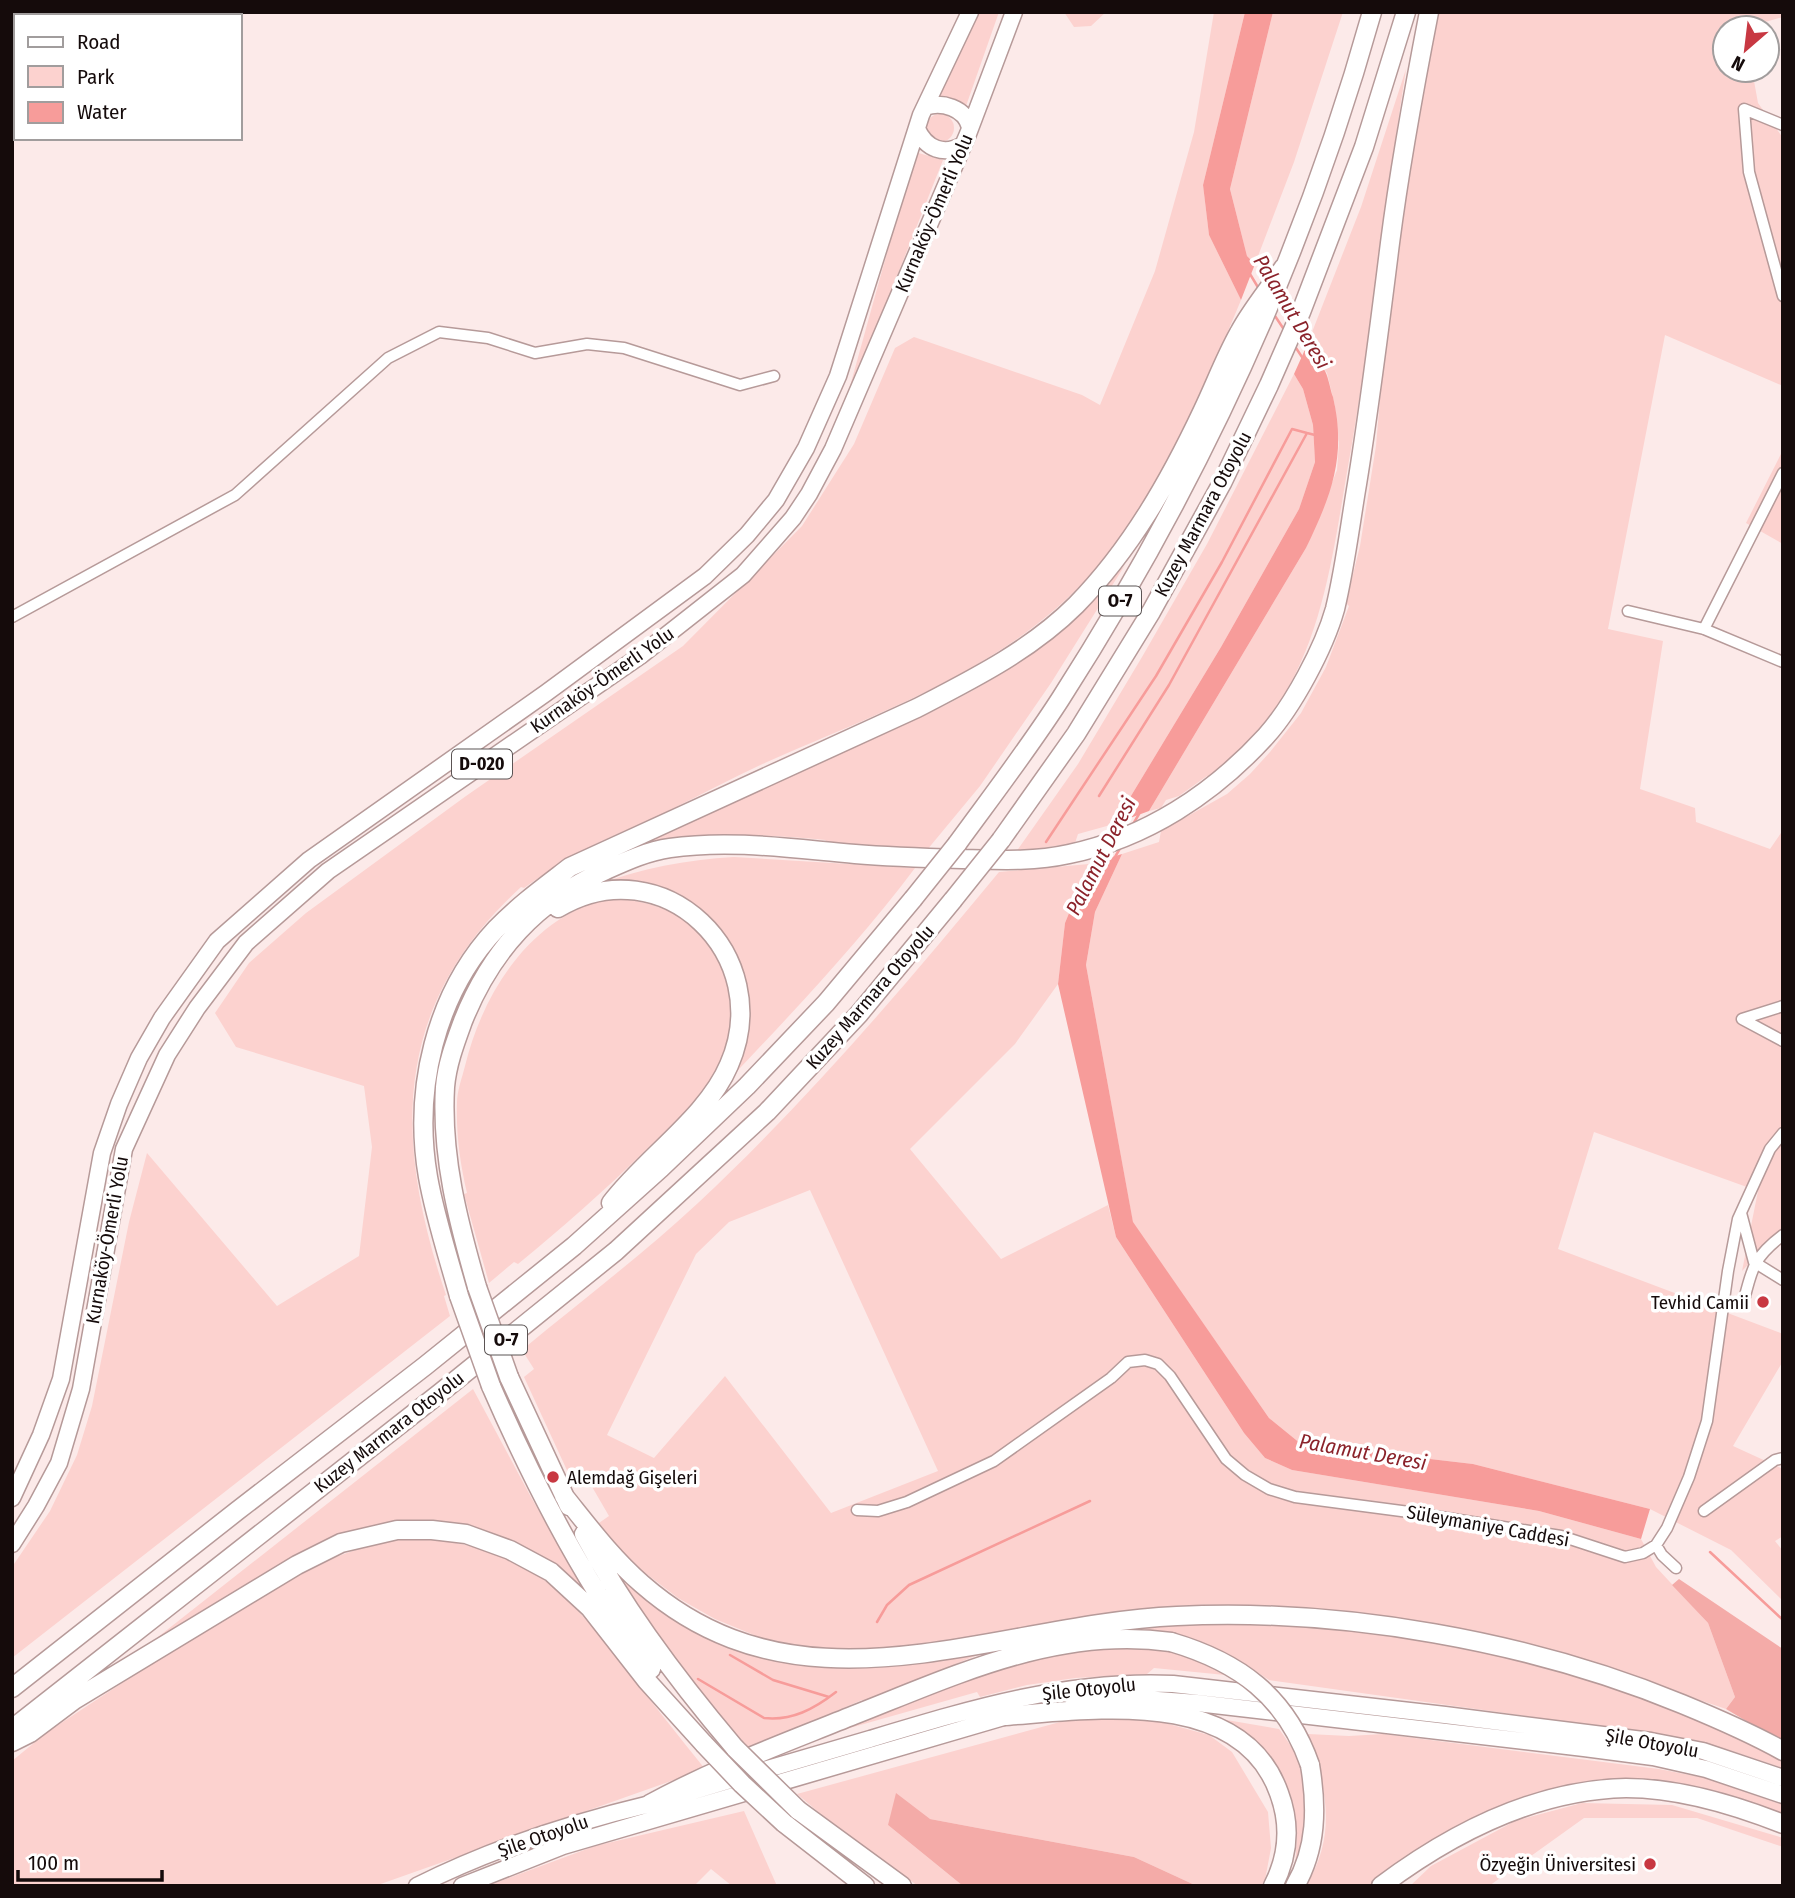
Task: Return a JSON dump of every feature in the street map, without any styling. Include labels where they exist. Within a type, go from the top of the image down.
[{"type":"highway","name":"Kurnaköy-Ömerli Yolu","points":[[12,1498],[41,1435],[61,1379],[102,1153],[118,1104],[139,1058],[162,1018],[217,941],[309,860],[546,693],[705,576],[747,535],[776,500],[812,436],[838,376],[917,129],[970,12]]},
{"type":"highway","name":"Kurnaköy-Ömerli Yolu","points":[[12,1544],[59,1463],[81,1389],[124,1149],[167,1055],[197,1007],[246,943],[328,871],[640,656],[743,575],[774,541],[809,494],[833,449],[963,145],[1014,12]]},
{"type":"highway","name":"Kuzey Marmara Otoyolu","points":[[12,1688],[425,1366],[574,1246],[662,1168],[747,1086],[826,1003],[913,900],[957,844],[1061,699],[1154,545],[1204,446],[1247,336],[1284,267],[1314,194],[1372,12]]},
{"type":"highway","name":"Kuzey Marmara Otoyolu","points":[[12,1729],[440,1393],[616,1251],[767,1112],[859,1014],[953,900],[1001,840],[1076,734],[1151,612],[1222,483],[1301,313],[1364,147],[1406,12]]},
{"type":"highway","points":[[902,1886],[798,1810],[734,1748],[633,1614],[595,1554],[564,1496],[509,1377],[477,1287],[457,1218],[444,1131],[445,1082],[452,1051],[489,966],[529,919],[555,897],[594,875],[627,861],[668,848],[726,846],[794,848],[906,858],[1012,861],[1072,854],[1114,841],[1166,818],[1202,795],[1235,768],[1270,731],[1294,700],[1334,612],[1370,409],[1408,121],[1429,12]]},
{"type":"highway","points":[[925,107],[937,104],[956,109],[969,120],[970,127]]},
{"type":"highway","points":[[917,129],[921,137],[937,149],[952,150],[963,145]]},
{"type":"highway","points":[[704,1744],[598,1594],[524,1459],[491,1387],[459,1296],[428,1175],[423,1128],[428,1066],[443,1011],[474,958],[495,930],[522,903],[570,867],[917,708],[973,680],[1034,641],[1076,605],[1122,551],[1162,489],[1202,411],[1247,336]]},
{"type":"highway","points":[[507,944],[548,914],[574,900],[604,890],[637,890],[673,902],[705,924],[717,937],[734,970],[740,991],[740,1021],[736,1047],[729,1067],[708,1098],[675,1136],[629,1179],[574,1246]]},
{"type":"highway","points":[[564,1496],[617,1560],[657,1597],[719,1633],[773,1652],[810,1658],[874,1658],[959,1648],[1096,1624],[1175,1616],[1265,1617],[1355,1623],[1485,1644],[1598,1673],[1708,1714],[1783,1751]]},
{"type":"highway","points":[[12,1742],[30,1733],[74,1700],[297,1565],[341,1543],[397,1530],[466,1534],[510,1550],[551,1572],[590,1608],[647,1681],[741,1784],[849,1886]]},
{"type":"highway","points":[[650,1804],[700,1777],[974,1668],[1045,1647],[1077,1642],[1109,1639],[1171,1642],[1200,1651],[1232,1666],[1265,1691],[1295,1732],[1310,1765],[1314,1788],[1315,1830],[1296,1886]]},
{"type":"highway","name":"Şile Otoyolu","points":[[417,1886],[500,1849],[535,1837],[978,1707],[1061,1690],[1144,1683],[1311,1699],[1651,1741],[1703,1751],[1783,1777]]},
{"type":"highway","name":"Şile Otoyolu","points":[[462,1886],[563,1846],[1003,1716],[1066,1704],[1131,1698],[1197,1703],[1653,1757],[1706,1769],[1783,1795]]},
{"type":"highway","points":[[1003,1716],[1097,1709],[1150,1710],[1212,1724],[1243,1742],[1262,1763],[1276,1785],[1285,1810],[1288,1831],[1286,1850],[1273,1886]]},
{"type":"highway","points":[[1381,1886],[1442,1844],[1494,1818],[1556,1796],[1627,1788],[1659,1791],[1690,1795],[1783,1824]]},
{"type":"highway","points":[[784,1823],[865,1886]]},
{"type":"street","points":[[1783,125],[1744,109],[1749,172],[1783,296]]},
{"type":"street","points":[[12,617],[235,495],[388,358],[439,332],[488,338],[535,353],[587,344],[624,348],[740,385],[774,376]]},
{"type":"street","points":[[1704,629],[1783,473]]},
{"type":"street","points":[[1628,611],[1704,629],[1783,662]]},
{"type":"street","points":[[1783,1006],[1742,1019],[1783,1041]]},
{"type":"street","points":[[1676,1568],[1656,1545],[1678,1505],[1707,1421],[1730,1260],[1741,1213],[1770,1149],[1783,1133]]},
{"type":"street","points":[[1741,1213],[1754,1262],[1783,1280]]},
{"type":"street","points":[[1744,1300],[1754,1262],[1783,1234]]},
{"type":"street","name":"Süleymaniye Caddesi","points":[[857,1510],[878,1511],[945,1486],[1004,1454],[1111,1378],[1128,1362],[1145,1360],[1158,1364],[1170,1376],[1226,1459],[1245,1475],[1269,1489],[1295,1497],[1561,1536],[1625,1557],[1643,1553],[1656,1545]]},
{"type":"street","points":[[1704,1511],[1775,1460],[1783,1458]]},
{"type":"green space","points":[[979,12],[999,12],[966,106],[936,96]]},
{"type":"green space","points":[[1064,12],[1106,12],[1091,26],[1074,27]]},
{"type":"green space","points":[[1214,12],[1245,12],[1203,185],[1209,235],[1241,300],[1178,442],[1139,510],[1117,542],[1093,572],[1059,606],[982,661],[898,705],[767,762],[592,846],[562,862],[524,888],[521,887],[479,932],[447,978],[427,1027],[415,1076],[412,1128],[417,1182],[450,1316],[12,1658],[12,1567],[50,1511],[77,1455],[92,1406],[129,1222],[147,1153],[277,1306],[359,1256],[372,1147],[364,1086],[236,1047],[215,1013],[249,963],[306,913],[466,796],[683,646],[802,526],[854,444],[895,348],[914,337],[1082,395],[1100,405],[1155,271],[1194,132]]},
{"type":"green space","points":[[1273,12],[1343,12],[1294,162],[1255,264],[1247,256],[1230,189]]},
{"type":"green space","points":[[1439,12],[1783,12],[1781,18],[1781,14],[1711,14],[1711,84],[1755,84],[1758,103],[1783,138],[1783,386],[1665,335],[1608,629],[1663,641],[1640,789],[1695,808],[1696,822],[1770,849],[1783,830],[1783,1229],[1742,1271],[1758,1191],[1594,1132],[1558,1249],[1783,1334],[1783,1361],[1733,1446],[1783,1469],[1783,1536],[1775,1541],[1783,1551],[1783,1601],[1731,1550],[1650,1509],[1473,1464],[1301,1444],[1269,1418],[1133,1223],[1086,965],[1095,912],[1122,854],[1159,842],[1161,831],[1227,794],[1250,774],[1301,713],[1326,667],[1349,606],[1346,603],[1360,546],[1376,446],[1386,326],[1418,122]]},
{"type":"green space","points":[[1406,69],[1356,422],[1326,587],[1309,643],[1284,695],[1268,718],[1231,759],[1210,778],[1207,776],[1179,796],[1166,800],[1161,808],[1149,811],[1306,548],[1337,470],[1339,442],[1335,406],[1327,373],[1307,345],[1361,207]]},
{"type":"green space","points":[[940,114],[950,118],[954,128],[950,138],[940,142],[930,138],[926,128],[930,118]]},
{"type":"green space","points":[[915,152],[943,160],[842,415]]},
{"type":"green space","points":[[1294,374],[1303,389],[1313,425],[1315,462],[1299,509],[1221,647],[1114,824],[1078,834],[1075,843],[1016,852],[1078,764],[1142,657],[1207,544]]},
{"type":"green space","points":[[1783,450],[1783,544],[1746,523]]},
{"type":"green space","points":[[1125,565],[1051,683],[980,786],[927,850],[752,835],[680,839],[631,848],[904,725],[972,691],[1045,643]]},
{"type":"green space","points":[[734,857],[915,868],[847,952],[725,1084],[745,1031],[707,919],[597,885],[664,866]]},
{"type":"green space","points":[[1089,864],[1065,923],[1058,984],[1015,1044],[910,1149],[1001,1259],[1108,1205],[1116,1237],[1244,1433],[1265,1458],[1292,1470],[1539,1511],[1641,1539],[1656,1567],[1708,1623],[1735,1697],[1726,1709],[1597,1665],[1221,1605],[1105,1613],[969,1637],[878,1648],[802,1648],[753,1638],[754,1635],[715,1619],[678,1598],[636,1566],[596,1525],[609,1516],[584,1473],[571,1479],[524,1377],[534,1369],[522,1350],[655,1241],[698,1203],[778,1124],[854,1042],[999,872]],"holes":[[[810,1190],[938,1471],[831,1513],[725,1376],[654,1458],[607,1435],[696,1254],[729,1222]]]},
{"type":"green space","points":[[610,898],[659,907],[689,922],[701,932],[719,960],[728,988],[733,1018],[730,1041],[708,1085],[679,1119],[567,1223],[518,1264],[514,1262],[489,1283],[464,1194],[467,1193],[458,1137],[458,1094],[473,1038],[498,985],[534,940],[557,921],[582,907]]},
{"type":"green space","points":[[473,1389],[532,1499],[596,1608],[508,1542],[351,1533],[160,1640],[158,1637]]},
{"type":"green space","points":[[419,1538],[464,1545],[507,1558],[534,1573],[560,1593],[595,1630],[705,1769],[375,1886],[12,1886],[12,1761],[46,1733],[154,1662],[314,1565],[380,1541]]},
{"type":"green space","points":[[616,1574],[663,1611],[693,1630],[767,1658],[805,1666],[865,1668],[1107,1629],[1200,1624],[1286,1625],[1373,1633],[1460,1647],[1546,1666],[1629,1692],[1709,1724],[1783,1762],[1783,1768],[1729,1750],[1661,1735],[1269,1680],[1239,1660],[1196,1640],[1114,1629],[975,1656],[864,1702],[862,1700],[749,1749],[741,1740],[738,1741],[679,1666]]},
{"type":"green space","points":[[1144,1647],[1186,1657],[1225,1675],[1154,1668],[1147,1674],[1075,1678],[1027,1685],[980,1697],[977,1692],[832,1733],[931,1692],[1006,1666],[1074,1652]]},
{"type":"green space","points":[[1215,1718],[1279,1729],[1294,1752],[1304,1777],[1307,1802],[1305,1828],[1297,1863],[1295,1864],[1295,1817],[1282,1776],[1264,1749],[1261,1751],[1249,1739]]},
{"type":"green space","points":[[1071,1719],[1154,1720],[1209,1735],[1232,1752],[1268,1812],[1271,1848],[1265,1880],[1261,1886],[1197,1886],[1134,1857],[930,1819],[888,1825],[963,1886],[918,1886],[797,1794]]},
{"type":"green space","points":[[1308,1734],[1383,1734],[1659,1769],[1705,1778],[1783,1805],[1783,1818],[1703,1793],[1538,1794],[1488,1811],[1451,1830],[1412,1853],[1369,1886],[1306,1886],[1322,1847],[1326,1810],[1320,1773]]},
{"type":"green space","points":[[1582,1803],[1672,1805],[1783,1838],[1783,1847],[1697,1818],[1584,1818],[1489,1886],[1410,1886],[1431,1866],[1515,1821]]},
{"type":"green space","points":[[744,1811],[777,1886],[732,1886],[711,1869],[694,1886],[487,1886],[595,1846]]},
{"type":"shaded area","points":[[1679,1579],[1783,1649],[1783,1743],[1726,1709],[1735,1697],[1708,1623],[1672,1585]]},
{"type":"shaded area","points":[[896,1793],[930,1819],[1134,1857],[1197,1886],[963,1886],[888,1825]]},
{"type":"water","points":[[1245,12],[1273,12],[1230,189],[1247,256],[1255,264],[1241,300],[1209,235],[1203,185]]},
{"type":"water","points":[[1307,345],[1326,374],[1337,418],[1337,457],[1323,511],[1306,548],[1149,811],[1114,824],[1221,647],[1299,509],[1315,462],[1313,425],[1303,389],[1294,374]]},
{"type":"water","points":[[1122,854],[1095,912],[1086,965],[1133,1222],[1269,1418],[1301,1444],[1473,1464],[1650,1509],[1641,1539],[1539,1511],[1292,1470],[1265,1458],[1244,1433],[1116,1237],[1058,984],[1065,923],[1089,864]]},
{"type":"waterway","name":"Palamut Deresi","points":[[1250,274],[1259,289]]},
{"type":"waterway","name":"Palamut Deresi","points":[[1273,313],[1285,331]]},
{"type":"waterway","name":"Palamut Deresi","points":[[1294,345],[1302,357]]},
{"type":"waterway","points":[[1046,842],[1156,676],[1222,562],[1292,429],[1307,433]]},
{"type":"waterway","points":[[1099,796],[1169,685],[1307,433],[1315,435]]},
{"type":"waterway","name":"Palamut Deresi","points":[[1132,826],[1139,814]]},
{"type":"waterway","name":"Palamut Deresi","points":[[1115,857],[1122,845]]},
{"type":"waterway","points":[[877,1622],[887,1605],[909,1585],[1090,1501]]},
{"type":"waterway","name":"Palamut Deresi","points":[[1710,1552],[1783,1620]]},
{"type":"waterway","points":[[730,1655],[773,1680],[829,1697]]},
{"type":"waterway","points":[[698,1679],[764,1718],[784,1718],[802,1713],[836,1692]]},
{"type":"place","name":"Tevhid Camii","points":[[1763,1302]]},
{"type":"place","name":"Alemdağ Gişeleri","points":[[553,1477]]},
{"type":"place","name":"Özyeğin Üniversitesi","points":[[1650,1864]]}]
